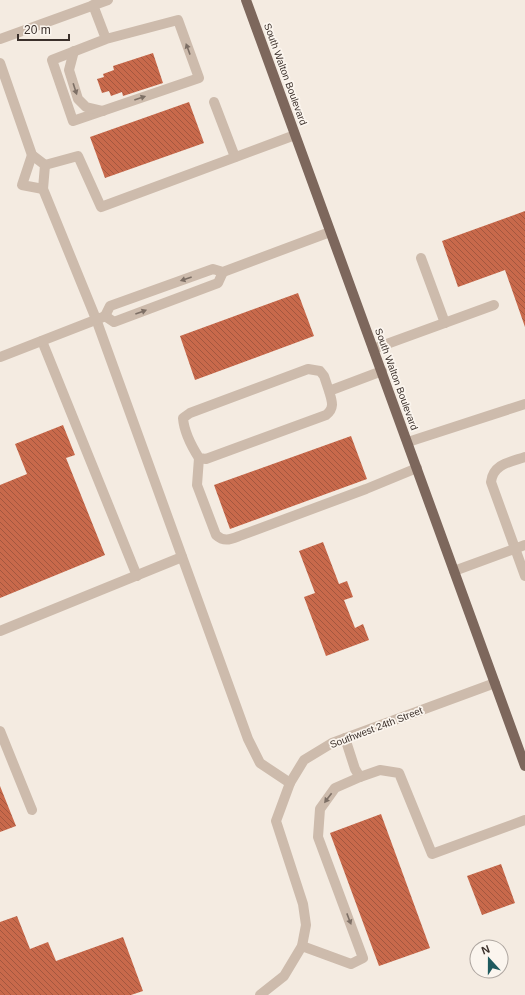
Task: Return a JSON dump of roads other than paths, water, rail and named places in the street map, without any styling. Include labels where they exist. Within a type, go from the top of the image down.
[{"type":"main road","name":"South Walton Boulevard","points":[[246,0],[495,683],[523,754],[525,766]]},
{"type":"street","points":[[0,39],[108,0]]},
{"type":"street","points":[[93,5],[106,39]]},
{"type":"street","points":[[178,20],[199,78],[103,111],[73,121],[52,60],[106,39],[178,20]]},
{"type":"street","points":[[74,51],[69,70],[78,99],[86,107],[103,111]]},
{"type":"street","points":[[0,63],[32,155],[45,165]]},
{"type":"street","points":[[214,102],[235,157]]},
{"type":"street","points":[[45,165],[78,156],[101,207],[295,135]]},
{"type":"street","points":[[32,155],[22,185],[43,190]]},
{"type":"street","points":[[45,165],[43,190],[100,318],[182,557],[248,739],[260,763],[290,783]]},
{"type":"street","points":[[0,357],[100,318],[110,306],[213,269],[223,272],[330,232]]},
{"type":"street","points":[[421,258],[445,323]]},
{"type":"street","points":[[100,318],[114,322],[218,283],[223,272]]},
{"type":"street","points":[[373,349],[494,305]]},
{"type":"street","points":[[42,340],[137,576]]},
{"type":"street","points":[[199,458],[206,459],[326,415],[330,412],[333,406],[324,376],[320,371],[308,369],[190,413],[183,418],[195,452],[199,458],[197,485],[216,535],[221,539],[229,540],[366,489],[417,468]]},
{"type":"street","points":[[329,390],[382,371]]},
{"type":"street","points":[[408,442],[525,404]]},
{"type":"street","points":[[525,457],[498,467],[492,475],[491,482],[520,547],[525,576]]},
{"type":"street","points":[[454,571],[520,547]]},
{"type":"street","points":[[0,632],[182,557]]},
{"type":"street","name":"Southwest 24th Street","points":[[260,995],[284,976],[302,946],[306,925],[303,904],[276,821],[290,783],[304,760],[332,742],[495,683]]},
{"type":"street","points":[[0,731],[32,810]]},
{"type":"street","points":[[345,738],[355,769],[360,777]]},
{"type":"street","points":[[302,946],[351,964],[363,958],[318,837],[320,809],[335,788],[380,770],[399,773],[432,854],[525,820]]}]
